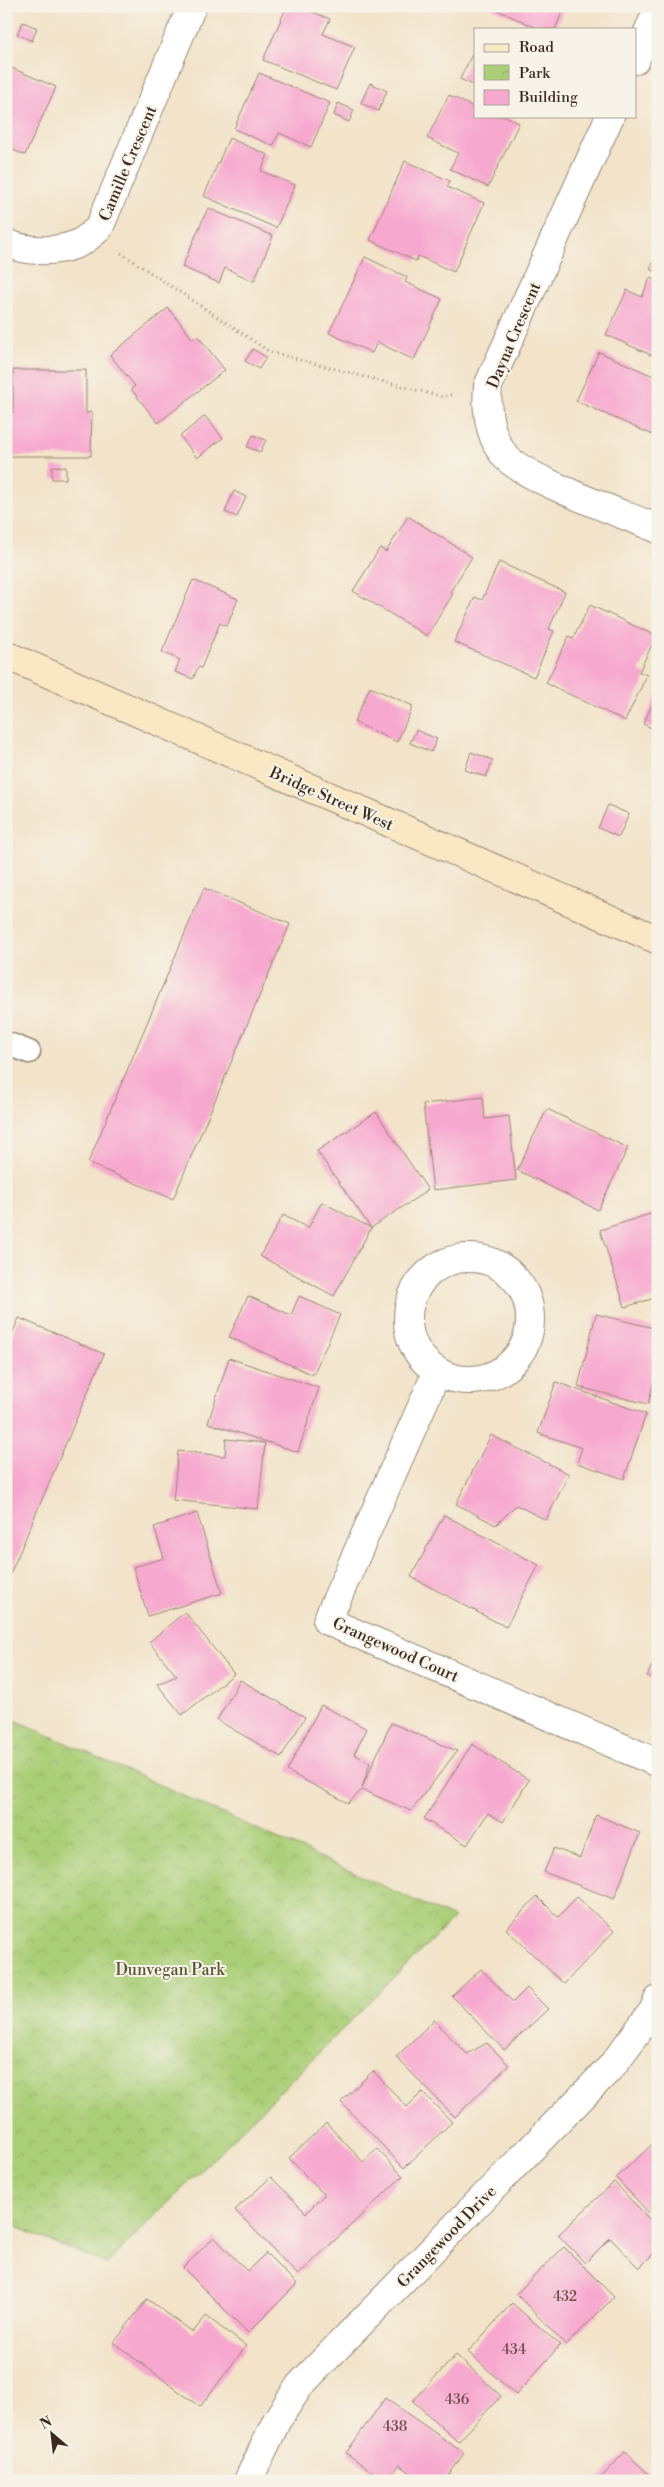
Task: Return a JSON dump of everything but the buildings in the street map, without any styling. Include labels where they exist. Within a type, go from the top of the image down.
[{"type":"main road","name":"Bridge Street West","points":[[6,656],[658,940]]},
{"type":"street","name":"Camille Crescent","points":[[6,243],[15,247],[52,250],[78,244],[99,228],[192,6]]},
{"type":"street","points":[[636,58],[658,10]]},
{"type":"street","name":"Dayna Crescent","points":[[609,118],[488,386],[486,408],[494,434],[504,455],[524,472],[658,529]]},
{"type":"street","points":[[466,1258],[497,1265],[515,1279],[526,1298],[530,1318],[527,1339],[510,1365],[492,1376],[478,1380],[456,1379],[437,1372],[427,1365],[414,1348],[408,1327],[411,1299],[422,1281],[445,1263],[466,1258]]},
{"type":"street","name":"Grangewood Court","points":[[437,1372],[327,1621],[658,1763]]},
{"type":"street","name":"Grangewood Drive","points":[[248,2481],[277,2420],[300,2384],[611,2067],[653,2011],[658,2000]]},
{"type":"lane","points":[[6,1043],[29,1052]]},
{"type":"path","points":[[99,228],[124,256],[270,352],[443,397],[488,386]]},
{"type":"green space","name":"Dunvegan Park","points":[[6,1716],[454,1918],[107,2264],[6,2223]]}]
